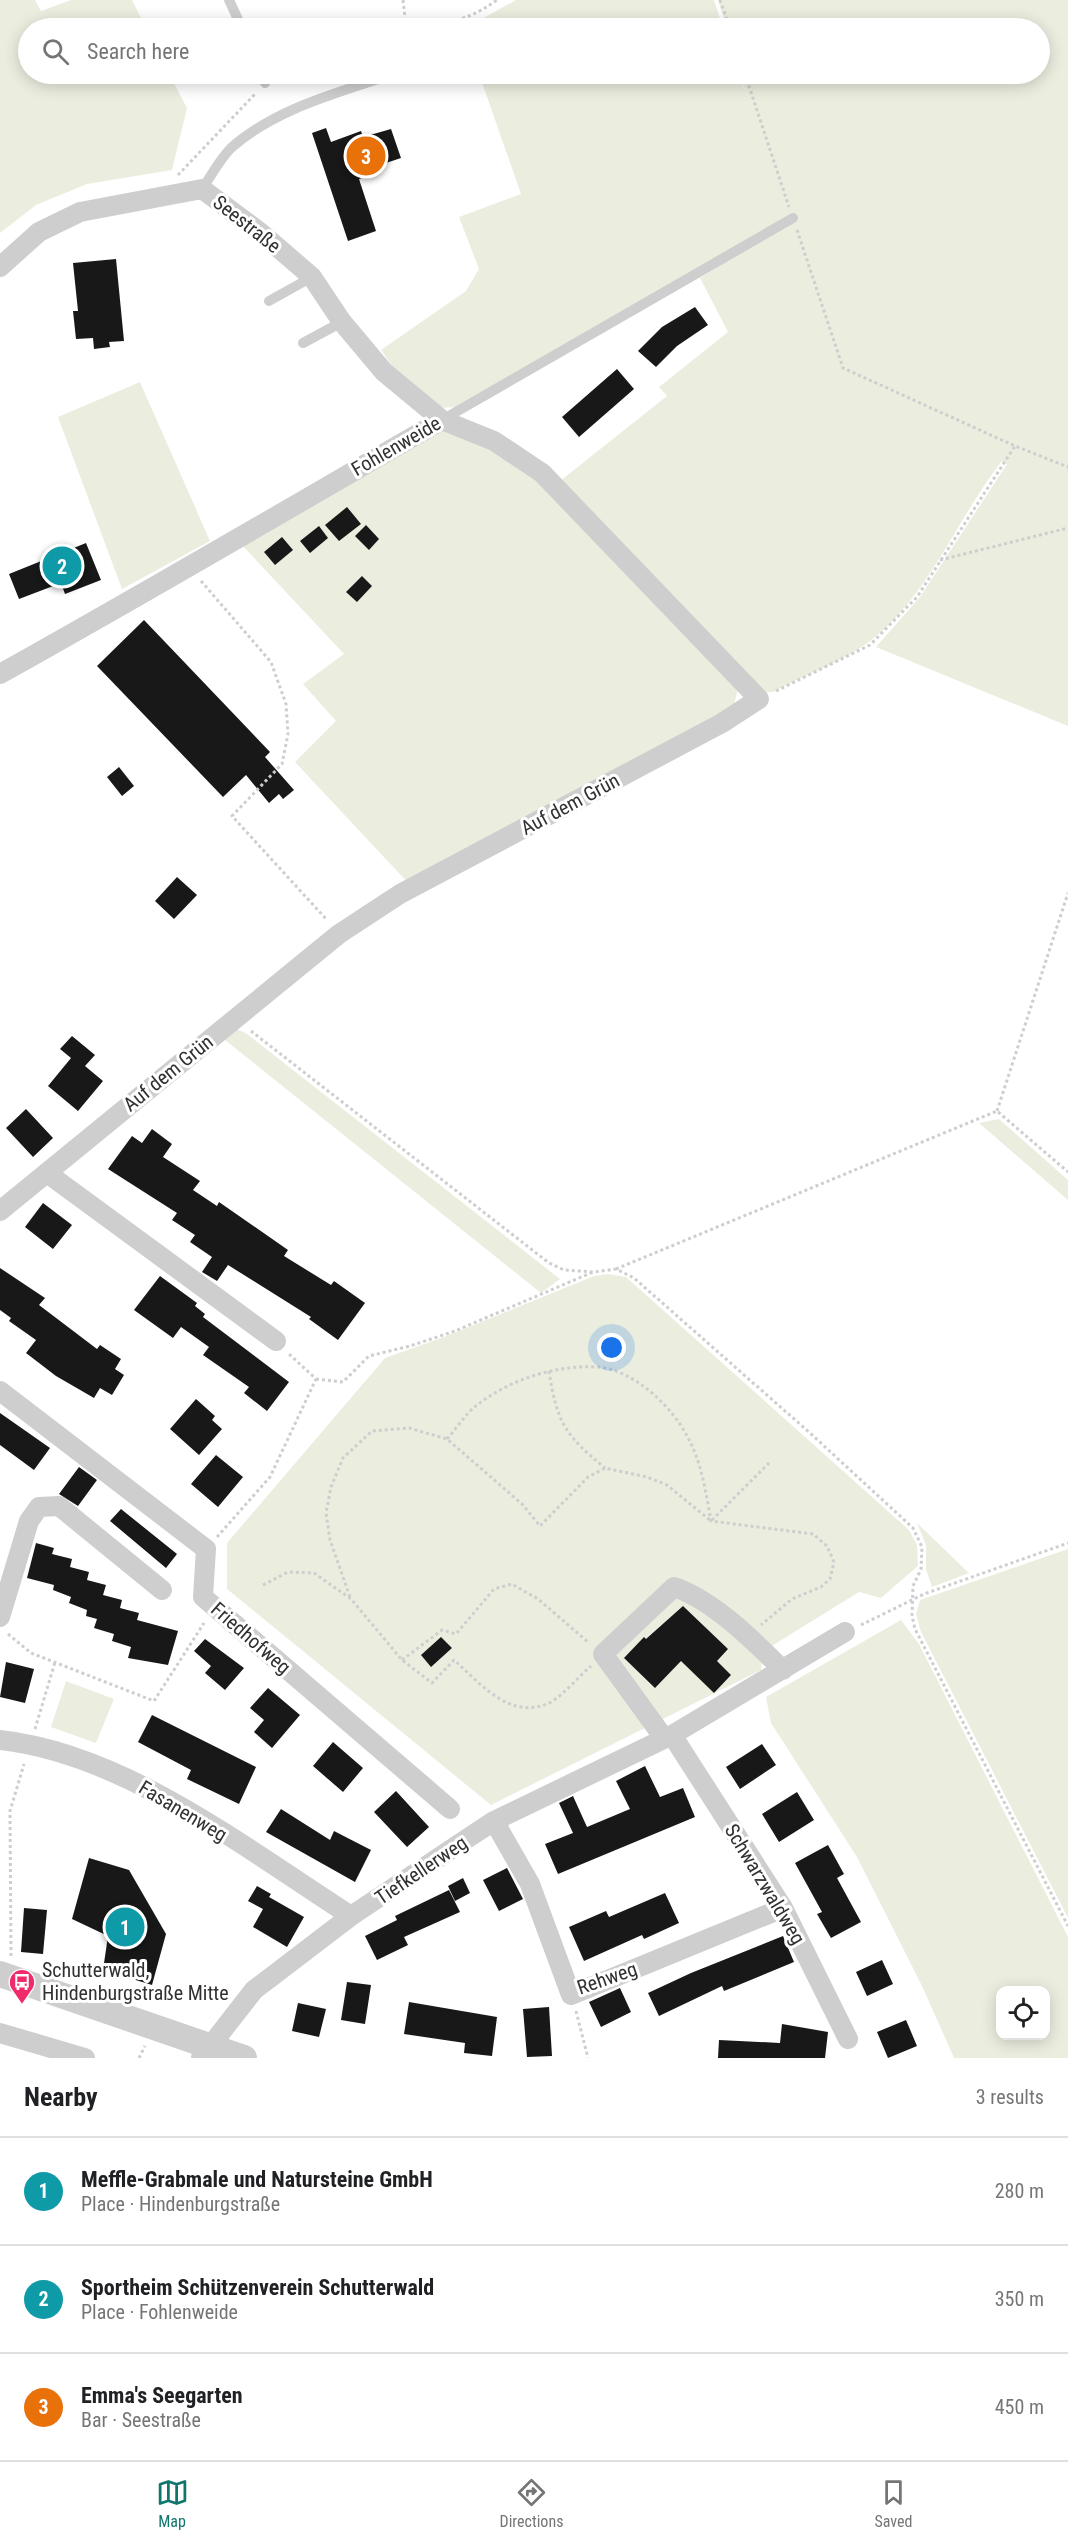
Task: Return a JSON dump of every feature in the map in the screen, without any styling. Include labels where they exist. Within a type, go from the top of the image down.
[{"type":"street","name":"Seestraße","points":[[0,267],[39,232],[80,212],[202,189],[261,233],[312,277],[342,322],[384,372],[442,420]]},
{"type":"street","name":"Fohlenweide","points":[[0,674],[190,568],[228,543],[442,420]]},
{"type":"street","points":[[442,420],[494,441],[542,473],[759,699]]},
{"type":"street","name":"Auf dem Grün","points":[[0,1211],[339,934],[400,894],[722,723],[759,699]]},
{"type":"street","points":[[47,1173],[276,1341]]},
{"type":"street","points":[[0,1390],[206,1549]]},
{"type":"street","points":[[0,1617],[29,1521],[39,1507],[59,1506],[162,1590]]},
{"type":"street","name":"Friedhofweg","points":[[206,1549],[203,1597],[450,1809]]},
{"type":"street","points":[[668,1737],[603,1654],[674,1587],[688,1592],[750,1637],[783,1670]]},
{"type":"street","name":"Tiefkellerweg","points":[[205,2052],[254,1990],[351,1916],[494,1821],[668,1737],[845,1632]]},
{"type":"street","name":"Schwarzwaldweg","points":[[668,1737],[783,1908],[848,2038]]},
{"type":"street","name":"Fasanenweg","points":[[0,1740],[31,1744],[76,1756],[142,1786],[351,1916]]},
{"type":"street","name":"Rehweg","points":[[494,1821],[530,1884],[571,1995],[783,1908]]},
{"type":"street","points":[[6,1976],[205,2052],[244,2058]]},
{"type":"street","points":[[0,2033],[85,2058]]},
{"type":"lane","points":[[230,0],[238,18]]},
{"type":"lane","points":[[202,189],[230,149],[258,128],[298,106],[363,84]]},
{"type":"lane","name":"Fohlenweide","points":[[442,420],[793,218]]},
{"type":"lane","points":[[269,301],[312,277]]},
{"type":"lane","points":[[303,343],[342,322]]},
{"type":"path","points":[[403,0],[405,18]]},
{"type":"path","points":[[466,18],[478,14],[497,0]]},
{"type":"path","points":[[720,0],[726,18]]},
{"type":"path","points":[[174,179],[258,84]]},
{"type":"path","points":[[748,84],[843,368],[1015,446],[1068,467]]},
{"type":"path","points":[[759,699],[870,645],[917,597],[1015,446]]},
{"type":"path","points":[[940,560],[1068,528]]},
{"type":"path","points":[[190,568],[271,662],[286,704],[288,734],[282,764],[232,816],[339,934]]},
{"type":"path","points":[[234,1021],[549,1263],[564,1270],[594,1272],[616,1269],[997,1112],[1068,893]]},
{"type":"path","points":[[997,1112],[1068,1172]]},
{"type":"path","points":[[616,1269],[634,1278],[716,1348],[913,1528],[922,1547],[921,1569],[913,1586],[915,1629],[1068,1926]]},
{"type":"path","points":[[276,1341],[316,1379],[343,1382],[369,1356],[410,1346],[455,1331],[594,1272]]},
{"type":"path","points":[[447,1439],[476,1406],[507,1385],[549,1371],[599,1367],[629,1377],[665,1406],[688,1438],[702,1474],[711,1521]]},
{"type":"path","points":[[549,1371],[558,1417],[572,1439],[604,1468],[647,1477],[667,1485],[711,1521],[813,1534],[827,1546],[834,1562],[830,1579],[821,1587],[792,1599],[769,1616],[750,1637]]},
{"type":"path","points":[[206,1549],[270,1478],[316,1379]]},
{"type":"path","points":[[351,1599],[330,1540],[326,1513],[331,1487],[343,1458],[372,1431],[409,1428],[447,1439],[522,1504],[540,1526],[588,1477],[604,1468]]},
{"type":"path","points":[[711,1521],[769,1463]]},
{"type":"path","points":[[845,1632],[912,1602],[924,1594],[1068,1543]]},
{"type":"path","points":[[263,1585],[288,1572],[314,1573],[351,1599],[402,1660],[432,1683],[454,1660],[500,1700],[514,1707],[533,1708],[550,1702],[603,1654],[538,1599],[512,1584],[494,1589],[456,1634],[442,1630],[402,1660]]},
{"type":"path","points":[[0,1627],[32,1653],[154,1701],[214,1607]]},
{"type":"path","points":[[6,1976],[10,1811],[55,1662]]},
{"type":"path","points":[[571,1995],[588,2058]]},
{"type":"shaded area","points":[[0,0],[35,0],[41,11],[71,0],[132,0],[141,18],[18,18],[18,84],[174,84],[187,108],[172,170],[87,184],[36,205],[0,233]]},
{"type":"shaded area","points":[[516,0],[714,0],[720,18],[484,18]]},
{"type":"shaded area","points":[[718,0],[1068,0],[1068,726],[876,647],[920,597],[1007,464],[1002,461],[926,579],[891,623],[870,641],[848,655],[773,692],[764,692],[560,481],[667,396],[659,387],[728,332],[700,278],[786,225],[456,407],[440,408],[402,380],[381,350],[466,291],[479,269],[459,217],[521,194],[482,84],[742,84],[745,91],[743,84],[1050,84],[1050,18],[724,18]]},
{"type":"shaded area","points":[[140,382],[210,541],[122,589],[58,417]]},
{"type":"shaded area","points":[[445,427],[486,446],[537,478],[738,689],[734,705],[410,885],[295,762],[336,721],[303,684],[344,654],[240,543]]},
{"type":"shaded area","points":[[235,1028],[247,1034],[560,1279],[541,1293],[220,1036]]},
{"type":"shaded area","points":[[999,1119],[1068,1180],[1068,1200],[979,1123]]},
{"type":"shaded area","points":[[608,1274],[626,1277],[909,1530],[917,1545],[918,1566],[881,1598],[859,1592],[762,1652],[761,1670],[491,1805],[227,1589],[227,1543],[385,1358],[444,1337],[594,1276]]},
{"type":"shaded area","points":[[917,1523],[969,1573],[932,1587],[926,1569],[926,1545]]},
{"type":"shaded area","points":[[1068,1549],[1068,1918],[921,1632],[916,1614],[920,1600]]},
{"type":"shaded area","points":[[901,1620],[919,1644],[1068,1937],[1068,2058],[954,2058],[923,1988],[857,1857],[771,1723],[766,1697]]},
{"type":"shaded area","points":[[66,1681],[114,1699],[96,1743],[51,1727]]},
{"type":"building","points":[[326,128],[331,142],[361,131],[363,137],[391,129],[401,158],[371,168],[373,174],[359,179],[376,231],[348,241],[312,133]]},
{"type":"building","points":[[116,259],[124,341],[109,342],[110,347],[94,349],[93,338],[76,339],[73,311],[78,311],[73,263]]},
{"type":"building","points":[[695,307],[708,325],[677,346],[656,367],[638,351],[662,327]]},
{"type":"building","points":[[617,369],[634,389],[579,437],[562,417]]},
{"type":"building","points":[[347,507],[361,524],[339,541],[325,525]]},
{"type":"building","points":[[366,525],[379,539],[369,550],[355,536]]},
{"type":"building","points":[[319,526],[328,538],[310,553],[300,541]]},
{"type":"building","points":[[282,537],[293,550],[275,565],[264,552]]},
{"type":"building","points":[[86,543],[101,580],[65,594],[61,583],[19,599],[9,574]]},
{"type":"building","points":[[362,576],[372,586],[357,602],[346,592]]},
{"type":"building","points":[[144,620],[270,752],[265,757],[294,790],[283,799],[279,794],[269,803],[246,775],[223,797],[97,666]]},
{"type":"building","points":[[119,767],[134,786],[122,796],[107,777]]},
{"type":"building","points":[[177,877],[197,895],[174,919],[155,901]]},
{"type":"building","points":[[72,1036],[95,1055],[85,1066],[103,1081],[78,1111],[48,1086],[71,1058],[60,1049]]},
{"type":"building","points":[[26,1109],[53,1138],[33,1157],[6,1128]]},
{"type":"building","points":[[152,1129],[172,1144],[163,1157],[200,1181],[193,1190],[217,1206],[219,1202],[288,1250],[284,1256],[331,1285],[334,1281],[365,1303],[338,1340],[309,1319],[311,1317],[228,1265],[217,1281],[202,1272],[212,1257],[190,1242],[195,1235],[172,1220],[177,1213],[108,1169],[132,1136],[142,1143]]},
{"type":"building","points":[[43,1203],[72,1225],[53,1249],[25,1227]]},
{"type":"building","points":[[0,1268],[45,1298],[39,1305],[97,1349],[100,1345],[121,1359],[115,1369],[124,1375],[112,1395],[100,1388],[94,1398],[56,1376],[26,1353],[36,1340],[9,1321],[11,1318],[0,1310]]},
{"type":"building","points":[[160,1276],[197,1303],[195,1306],[205,1314],[203,1317],[289,1382],[267,1411],[244,1393],[249,1387],[203,1355],[209,1347],[181,1327],[173,1338],[134,1310]]},
{"type":"building","points":[[196,1399],[215,1416],[212,1420],[222,1429],[199,1455],[170,1429]]},
{"type":"building","points":[[0,1413],[50,1448],[34,1470],[0,1445]]},
{"type":"building","points":[[216,1455],[243,1477],[218,1507],[191,1484]]},
{"type":"building","points":[[79,1467],[97,1480],[78,1506],[59,1494]]},
{"type":"building","points":[[121,1509],[177,1554],[166,1568],[110,1521]]},
{"type":"building","points":[[36,1543],[54,1548],[52,1554],[72,1559],[70,1567],[89,1572],[87,1580],[106,1585],[103,1595],[122,1600],[120,1608],[139,1613],[137,1620],[178,1631],[168,1665],[128,1658],[131,1647],[112,1641],[114,1634],[94,1628],[97,1619],[86,1616],[87,1610],[69,1603],[71,1597],[53,1590],[54,1585],[27,1578]]},
{"type":"building","points":[[683,1606],[728,1649],[717,1661],[731,1675],[714,1693],[681,1661],[655,1688],[624,1658],[644,1637],[646,1639]]},
{"type":"building","points":[[441,1637],[452,1648],[431,1667],[421,1655]]},
{"type":"building","points":[[205,1639],[244,1668],[225,1690],[205,1673],[211,1666],[194,1651]]},
{"type":"building","points":[[6,1662],[34,1669],[25,1703],[0,1697]]},
{"type":"building","points":[[268,1688],[300,1715],[272,1748],[254,1732],[264,1720],[250,1708]]},
{"type":"building","points":[[152,1715],[256,1767],[239,1804],[187,1779],[191,1770],[138,1742]]},
{"type":"building","points":[[333,1742],[363,1768],[343,1792],[313,1766]]},
{"type":"building","points":[[762,1744],[776,1765],[740,1789],[726,1767]]},
{"type":"building","points":[[645,1766],[660,1797],[683,1788],[695,1817],[558,1874],[545,1844],[573,1833],[559,1803],[573,1796],[587,1827],[630,1809],[616,1781]]},
{"type":"building","points":[[396,1791],[429,1827],[407,1847],[374,1812]]},
{"type":"building","points":[[797,1792],[814,1820],[779,1842],[762,1814]]},
{"type":"building","points":[[281,1809],[330,1840],[334,1831],[371,1850],[355,1882],[266,1832]]},
{"type":"building","points":[[828,1845],[844,1874],[837,1878],[861,1922],[831,1938],[817,1914],[822,1912],[795,1863]]},
{"type":"building","points":[[89,1858],[129,1870],[166,1934],[152,1985],[103,1970],[108,1936],[72,1919]]},
{"type":"building","points":[[507,1868],[523,1899],[499,1911],[483,1880]]},
{"type":"building","points":[[463,1878],[470,1893],[455,1901],[448,1886]]},
{"type":"building","points":[[257,1886],[271,1894],[269,1897],[304,1917],[287,1947],[253,1927],[263,1909],[248,1901]]},
{"type":"building","points":[[449,1890],[460,1912],[404,1937],[408,1945],[377,1960],[365,1936],[397,1920],[395,1916]]},
{"type":"building","points":[[665,1893],[679,1923],[644,1939],[642,1935],[584,1961],[569,1927],[606,1911],[609,1917]]},
{"type":"building","points":[[24,1908],[47,1910],[43,1954],[21,1952]]},
{"type":"building","points":[[783,1936],[794,1962],[724,1991],[722,1986],[659,2016],[648,1993]]},
{"type":"building","points":[[882,1960],[893,1984],[867,1996],[856,1972]]},
{"type":"building","points":[[347,1982],[371,1985],[365,2024],[341,2020]]},
{"type":"building","points":[[620,1988],[631,2012],[601,2027],[589,2002]]},
{"type":"building","points":[[409,2002],[497,2017],[492,2056],[464,2053],[465,2043],[404,2034]]},
{"type":"building","points":[[298,2003],[326,2009],[319,2037],[292,2031]]},
{"type":"building","points":[[549,2007],[552,2056],[527,2057],[523,2009]]},
{"type":"building","points":[[906,2020],[917,2046],[888,2058],[877,2032]]},
{"type":"building","points":[[782,2024],[828,2032],[825,2058],[718,2058],[719,2040],[780,2043]]},
{"type":"place","name":"Emma's Seegarten","points":[[366,156]]},
{"type":"place","name":"Sportheim Schützenverein Schutterwald","points":[[62,566]]},
{"type":"place","name":"Meffle-Grabmale und Natursteine GmbH","points":[[125,1927]]},
{"type":"place","name":"Schutterwald, Hindenburgstraße Mitte","points":[[22,2005]]}]
